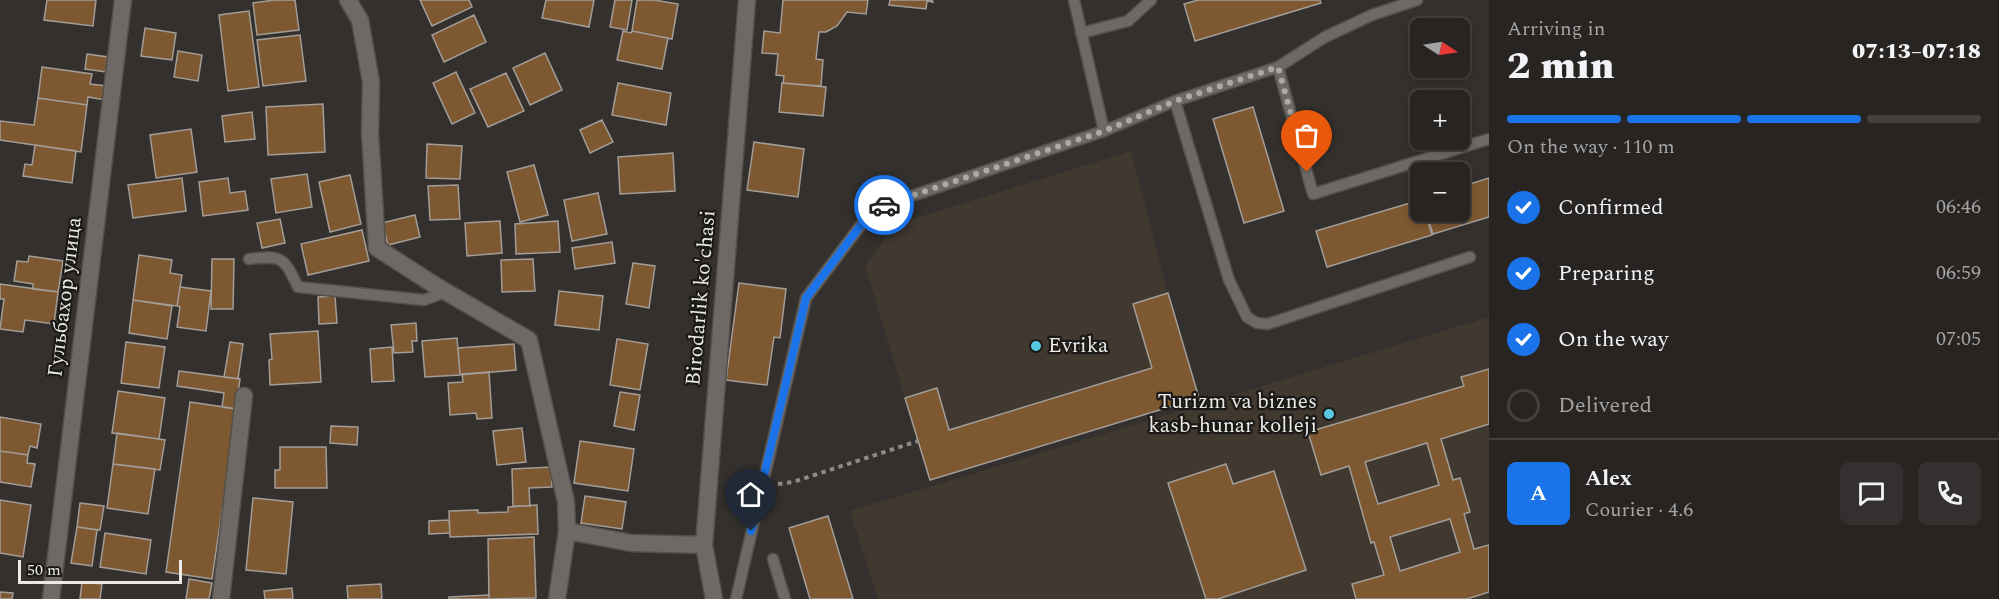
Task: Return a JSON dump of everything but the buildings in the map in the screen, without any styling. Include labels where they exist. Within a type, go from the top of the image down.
[{"type":"street","name":"Гульбахор улица","points":[[51,599],[123,0]]},
{"type":"street","points":[[348,0],[360,20],[371,82],[370,133],[377,248],[446,292],[530,340],[566,502],[567,531],[557,599]]},
{"type":"street","name":"Birodarlik ko'chasi","points":[[714,599],[704,545],[747,0]]},
{"type":"street","points":[[221,599],[244,396]]},
{"type":"street","points":[[567,531],[630,543],[704,545]]},
{"type":"lane","points":[[1074,0],[1104,131]]},
{"type":"lane","points":[[1081,33],[1128,21],[1151,0]]},
{"type":"lane","points":[[736,599],[806,298],[873,209],[1104,131],[1175,101],[1278,67],[1325,37],[1372,15],[1417,0]]},
{"type":"lane","points":[[1278,67],[1313,194],[1489,139]]},
{"type":"lane","points":[[1175,101],[1230,280],[1247,317],[1257,323],[1268,324],[1470,257]]},
{"type":"lane","points":[[249,259],[272,256],[287,264],[298,288],[424,300],[446,292]]},
{"type":"lane","points":[[773,559],[785,599]]},
{"type":"path","points":[[762,486],[793,483],[918,441]]},
{"type":"shaded area","name":"Evrika","points":[[1131,151],[1168,293],[1199,398],[930,480],[865,266],[894,225]]},
{"type":"shaded area","name":"Turizm va biznes kasb-hunar kolleji","points":[[1489,317],[1489,599],[878,599],[850,511]]},
{"type":"way so far","points":[[884,205],[1104,131],[1175,101],[1278,67],[1307,172]]},
{"type":"place","name":"Evrika","points":[[1036,346]]},
{"type":"place","name":"Turizm va biznes kasb-hunar kolleji","points":[[1329,414]]},
{"type":"route","points":[[751,531],[806,298],[873,209],[884,205]]}]
